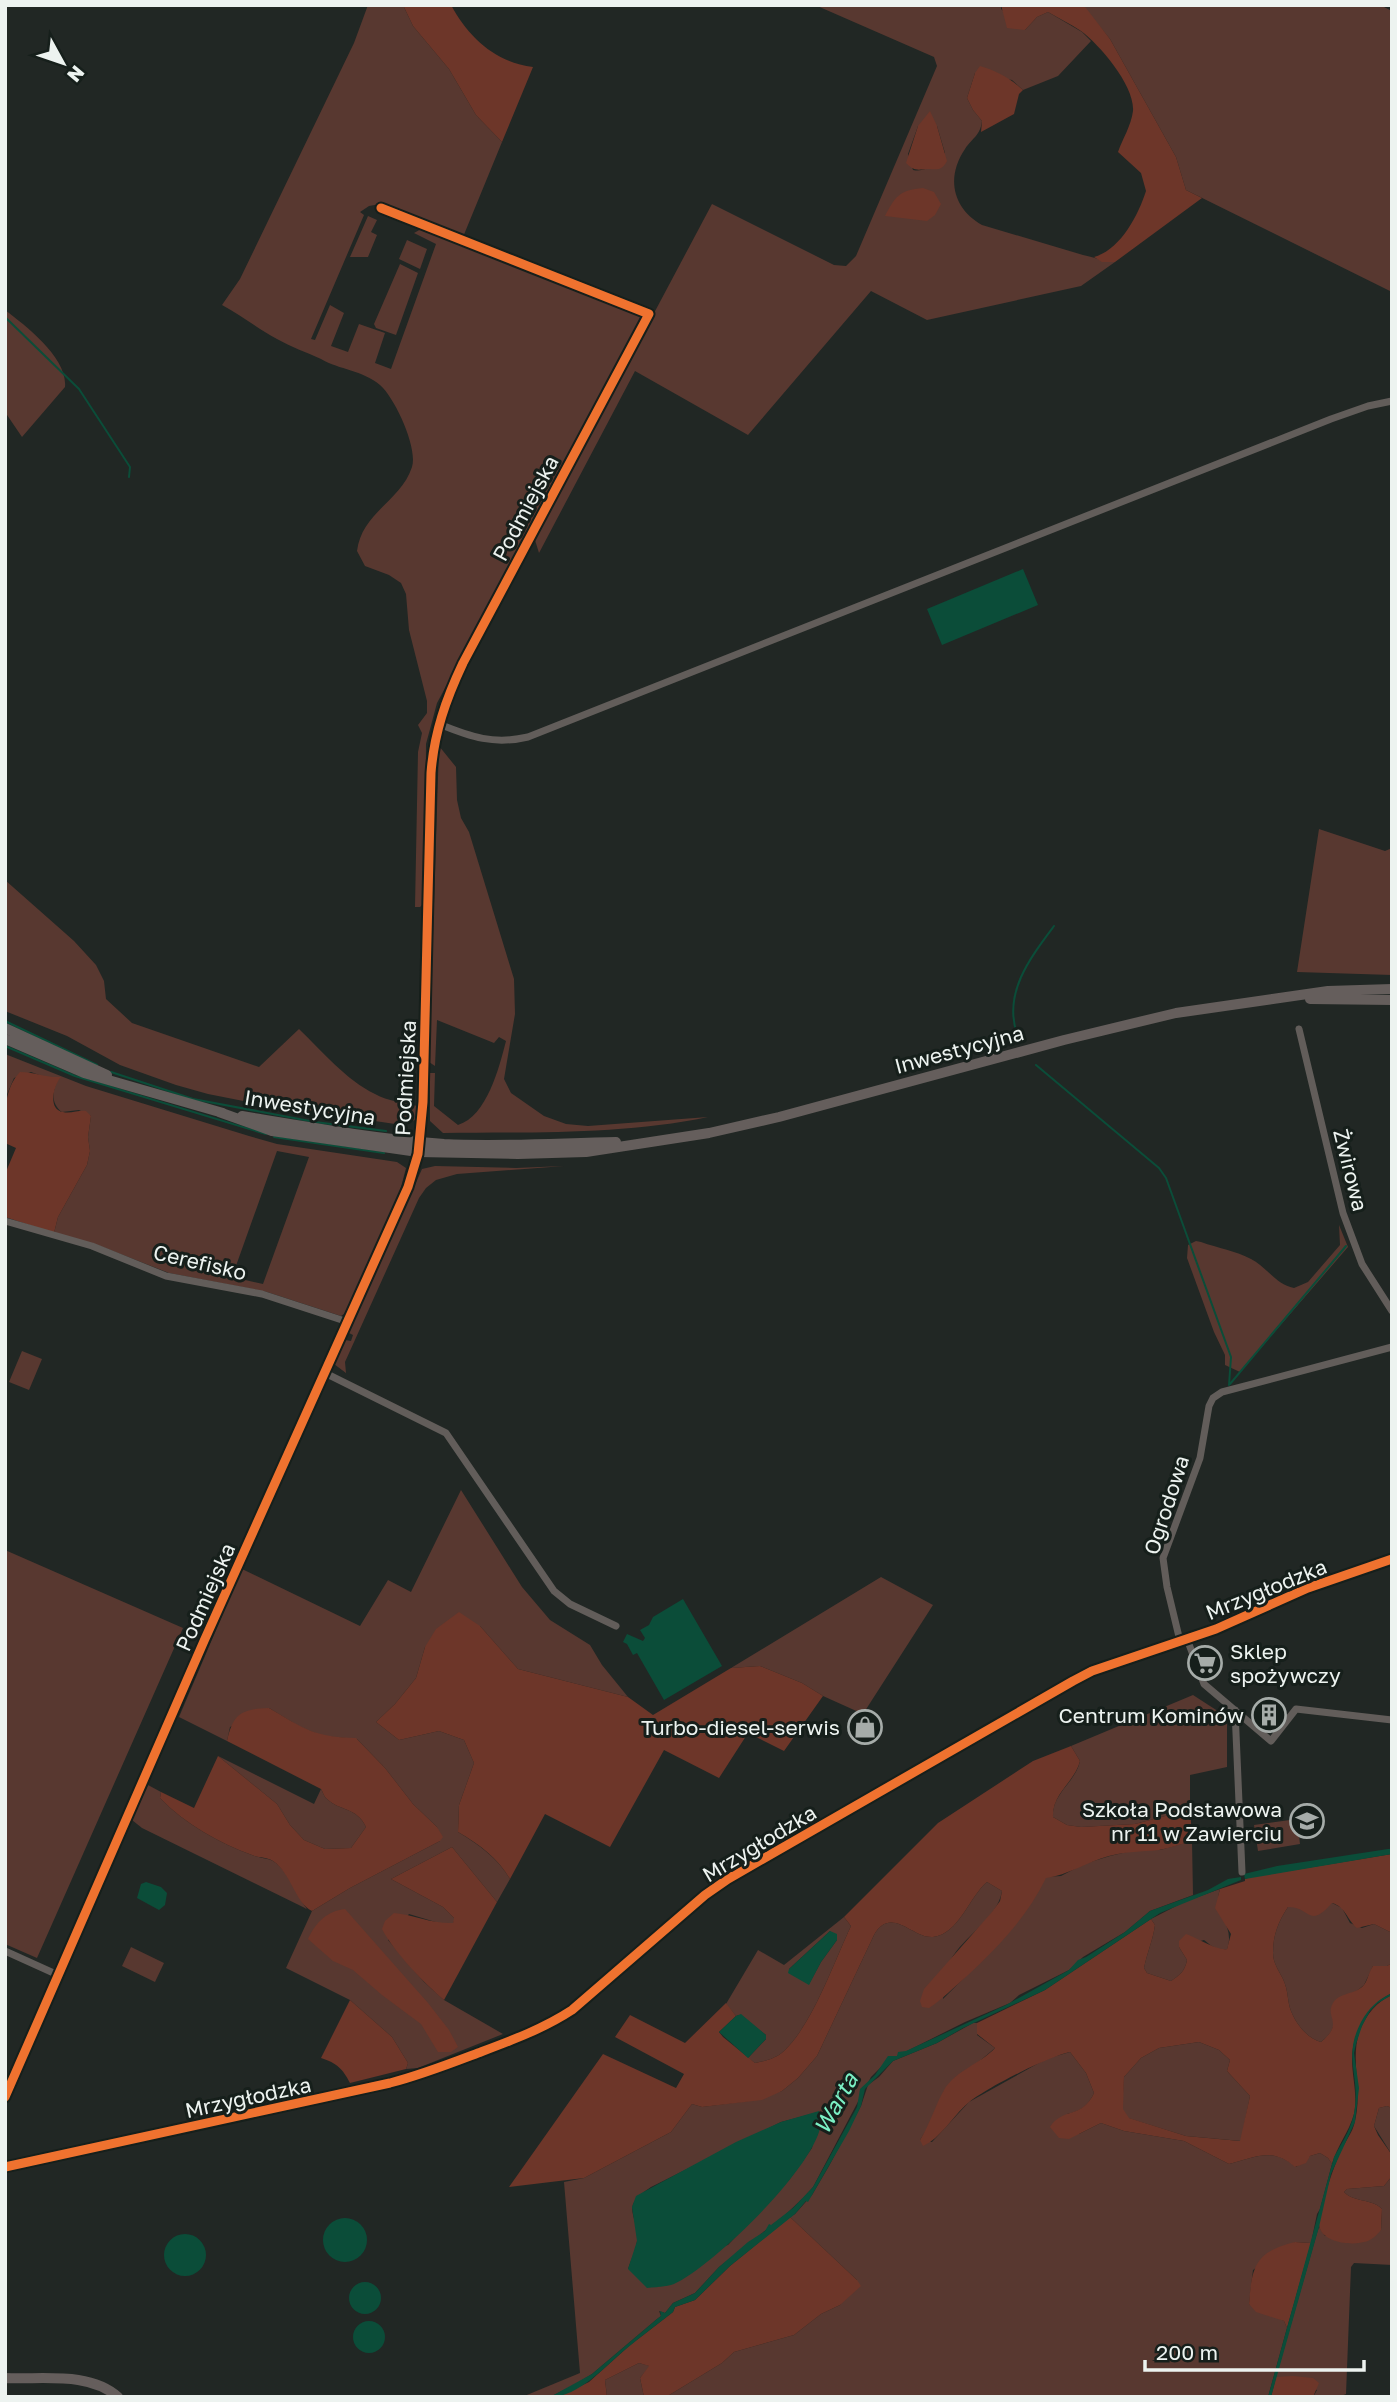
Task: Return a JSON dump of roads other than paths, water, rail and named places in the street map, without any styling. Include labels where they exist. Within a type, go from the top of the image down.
[{"type":"main road","name":"Inwestycyjna","points":[[5,1040],[84,1073],[219,1112],[391,1139],[419,1146],[564,1153],[709,1133],[779,1117],[1134,1022],[1207,1007],[1328,990],[1392,989]]},
{"type":"main road","name":"Inwestycyjna","points":[[1283,998],[1392,1000]]},
{"type":"main road","name":"Inwestycyjna","points":[[5,1028],[139,1089]]},
{"type":"main road","name":"Mrzygłodzka","points":[[5,2167],[377,2087],[428,2073],[510,2041],[572,2010],[705,1895],[741,1872],[1092,1671],[1184,1640],[1308,1588],[1392,1559]]},
{"type":"main road","name":"Mrzygłodzka","points":[[5,2160],[24,2163]]},
{"type":"main road","points":[[5,2378],[94,2383],[110,2390],[117,2397]]},
{"type":"street","name":"Podmiejska","points":[[5,2097],[204,1641],[408,1187],[419,1146],[424,1102],[431,773],[439,724],[446,700],[463,663],[649,314],[381,208]]},
{"type":"street","points":[[439,724],[471,736],[496,741],[509,742],[528,737],[1318,424],[1368,406],[1392,401]]},
{"type":"street","name":"Żwirowa","points":[[1299,1030],[1343,1213],[1362,1264],[1392,1311]]},
{"type":"street","name":"Cerefisko","points":[[5,1221],[103,1250],[166,1276],[262,1294],[348,1322]]},
{"type":"street","name":"Ogrodowa","points":[[1184,1640],[1165,1578],[1163,1558],[1198,1467],[1204,1441],[1205,1420],[1213,1398],[1222,1392],[1392,1347]]},
{"type":"street","points":[[325,1373],[446,1433],[554,1591],[570,1604],[616,1626]]},
{"type":"street","points":[[1184,1640],[1204,1684],[1271,1741],[1296,1709],[1392,1720]]},
{"type":"street","points":[[1233,1709],[1242,1872]]},
{"type":"street","points":[[5,1951],[58,1975]]},
{"type":"waterway","points":[[5,317],[79,389],[130,467],[129,477]]},
{"type":"waterway","points":[[1017,1034],[1014,1019],[1016,990],[1028,963],[1054,926]]},
{"type":"waterway","points":[[5,1021],[97,1065]]},
{"type":"waterway","points":[[5,1046],[75,1076],[266,1134]]},
{"type":"waterway","points":[[1036,1065],[1159,1168],[1166,1178],[1231,1357],[1229,1385]]},
{"type":"waterway","points":[[111,1072],[193,1099],[315,1122],[386,1131]]},
{"type":"waterway","points":[[274,1137],[384,1153]]},
{"type":"waterway","points":[[1230,1384],[1346,1246]]},
{"type":"place","name":"Sklep spożywczy","points":[[1205,1663]]},
{"type":"place","name":"Centrum Kominów","points":[[1269,1715]]},
{"type":"place","name":"Turbo-diesel-serwis","points":[[865,1727]]},
{"type":"place","name":"Szkoła Podstawowa nr 11 w Zawierciu","points":[[1307,1821]]},
{"type":"water label","name":"Warta","points":[[835,2103]]}]
